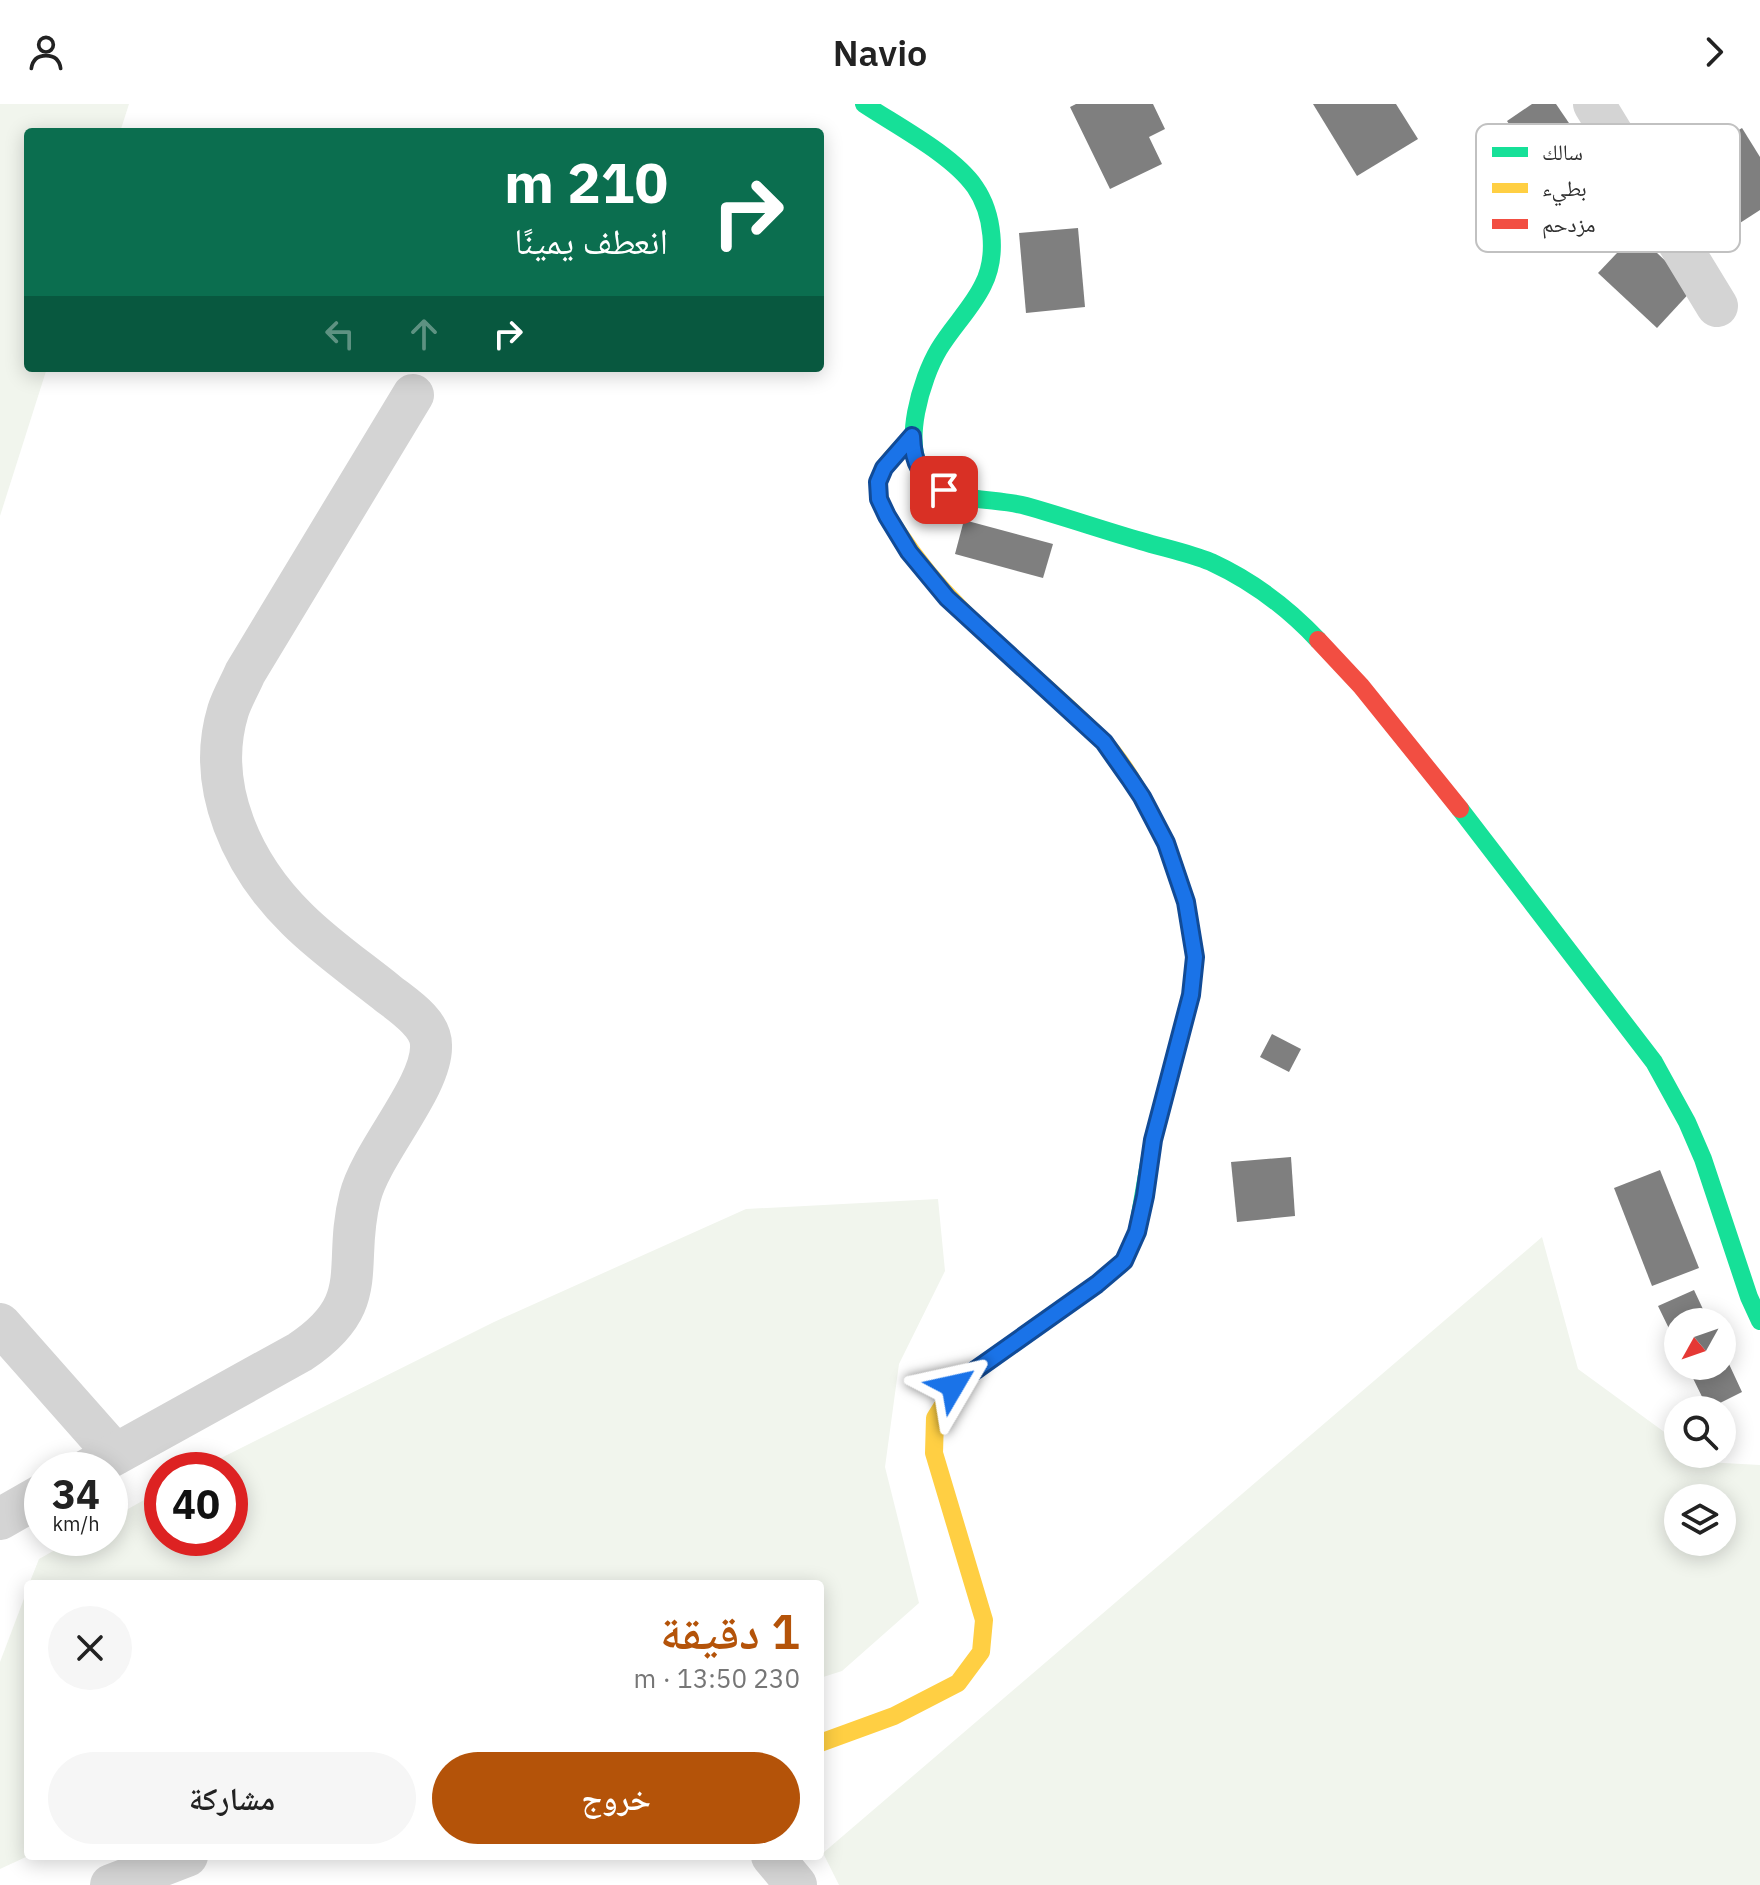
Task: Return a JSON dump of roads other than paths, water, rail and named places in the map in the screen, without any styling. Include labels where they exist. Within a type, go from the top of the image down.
[{"type":"street","points":[[864,104],[957,166],[976,188],[990,221],[992,256],[984,284],[937,352],[923,387],[912,436],[913,457],[925,477],[944,490],[965,497],[1022,505],[1210,562],[1254,586],[1303,624],[1361,686],[1429,769],[1654,1062],[1687,1122],[1703,1159],[1749,1297],[1760,1321]]},
{"type":"street","points":[[1594,104],[1606,124]]},
{"type":"street","points":[[1684,252],[1717,306]]},
{"type":"street","points":[[119,1452],[300,1352],[330,1329],[349,1297],[360,1197],[368,1175],[431,1058],[432,1041],[423,1025],[407,1008],[298,920],[277,898],[241,841],[226,804],[221,773],[221,741],[228,710],[245,673],[413,395]]},
{"type":"street","points":[[824,1742],[894,1716],[958,1683],[981,1652],[984,1620],[934,1453],[935,1418],[953,1386],[1097,1284],[1124,1261],[1137,1232],[1153,1140],[1191,995],[1195,957],[1186,902],[1166,843],[1142,797],[1104,742],[947,598],[913,556],[887,516],[879,499],[878,482],[884,468],[912,436]]},
{"type":"street","points":[[0,1324],[94,1452]]},
{"type":"street","points":[[0,1519],[24,1505]]},
{"type":"street","points":[[111,1885],[177,1860]]},
{"type":"street","points":[[775,1860],[796,1885]]}]
